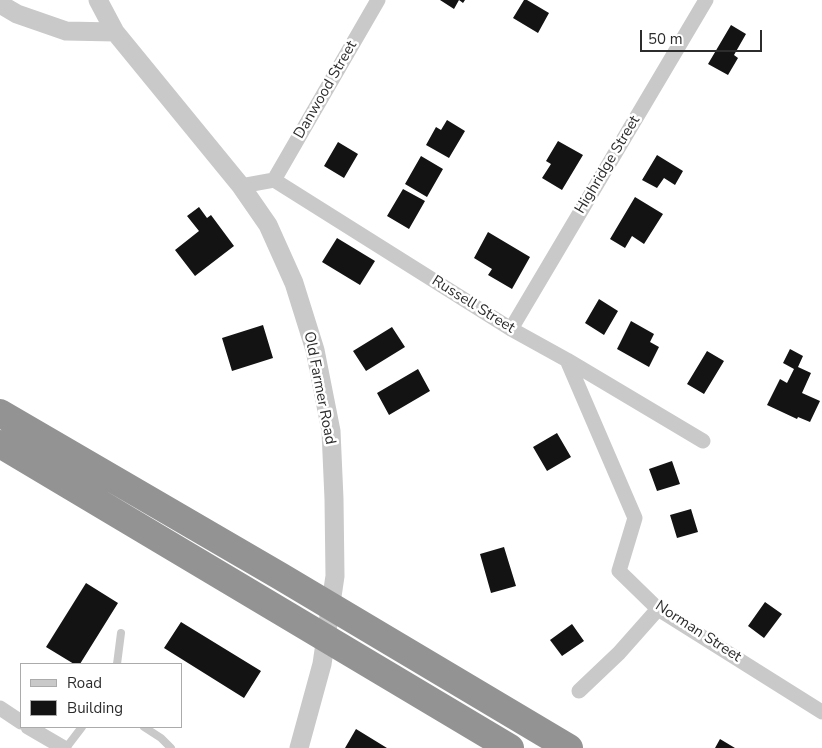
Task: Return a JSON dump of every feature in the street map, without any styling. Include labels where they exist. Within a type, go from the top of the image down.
[{"type":"highway","points":[[0,413],[280,576],[569,748]]},
{"type":"highway","points":[[0,444],[510,748]]},
{"type":"street","name":"Old Farmer Road","points":[[98,0],[115,32],[242,186],[268,225],[294,283],[315,350],[331,431],[335,576],[322,664],[299,748]]},
{"type":"street","name":"Danwood Street","points":[[274,180],[378,0]]},
{"type":"street","name":"Highridge Street","points":[[511,329],[706,0]]},
{"type":"street","points":[[0,4],[17,14],[66,31],[115,32]]},
{"type":"street","points":[[242,186],[274,180]]},
{"type":"street","name":"Russell Street","points":[[274,180],[511,329],[703,441]]},
{"type":"street","name":"Norman Street","points":[[567,360],[635,518],[619,571],[658,609],[822,712]]},
{"type":"street","points":[[579,690],[619,653],[658,609]]},
{"type":"street","points":[[0,708],[20,721]]},
{"type":"street","points":[[30,728],[65,748]]},
{"type":"lane","points":[[117,663],[122,633]]},
{"type":"lane","points":[[65,748],[81,728]]},
{"type":"lane","points":[[145,728],[171,748]]},
{"type":"building","points":[[440,0],[459,0],[454,9]]},
{"type":"building","points":[[524,0],[549,13],[538,33],[513,18]]},
{"type":"building","points":[[731,25],[746,34],[734,55],[738,58],[728,75],[708,64]]},
{"type":"building","points":[[447,120],[465,131],[449,158],[426,145],[436,127],[441,130]]},
{"type":"building","points":[[558,141],[583,155],[562,190],[542,178],[551,164],[546,161]]},
{"type":"building","points":[[338,142],[358,154],[344,178],[324,166]]},
{"type":"building","points":[[657,155],[683,171],[675,185],[664,178],[657,188],[642,180]]},
{"type":"building","points":[[421,156],[443,169],[427,197],[405,184]]},
{"type":"building","points":[[403,189],[425,201],[409,229],[387,216]]},
{"type":"building","points":[[635,197],[663,214],[644,244],[632,236],[625,248],[610,239]]},
{"type":"building","points":[[199,207],[207,218],[211,215],[234,246],[195,276],[175,250],[199,231],[187,216]]},
{"type":"building","points":[[488,232],[530,257],[512,289],[488,275],[492,269],[474,258]]},
{"type":"building","points":[[337,238],[375,261],[360,285],[322,262]]},
{"type":"building","points":[[599,299],[618,311],[604,335],[585,323]]},
{"type":"building","points":[[631,321],[654,334],[650,342],[659,347],[649,367],[617,349]]},
{"type":"building","points":[[263,325],[273,358],[232,371],[222,338]]},
{"type":"building","points":[[392,327],[405,347],[366,371],[353,351]]},
{"type":"building","points":[[790,349],[803,356],[798,367],[811,373],[802,393],[820,401],[810,422],[798,417],[797,419],[767,405],[780,379],[787,383],[794,369],[783,363]]},
{"type":"building","points":[[707,351],[724,361],[704,394],[687,384]]},
{"type":"building","points":[[418,369],[430,391],[389,415],[377,393]]},
{"type":"building","points":[[557,433],[571,457],[547,471],[533,447]]},
{"type":"building","points":[[672,461],[680,484],[657,491],[649,469]]},
{"type":"building","points":[[691,509],[698,532],[677,538],[670,515]]},
{"type":"building","points":[[504,547],[516,586],[491,593],[480,554]]},
{"type":"building","points":[[86,583],[118,603],[81,663],[72,663],[46,647]]},
{"type":"building","points":[[765,602],[782,614],[764,638],[748,626]]},
{"type":"building","points":[[181,622],[261,671],[244,698],[164,648]]},
{"type":"building","points":[[572,624],[584,641],[562,656],[550,640]]},
{"type":"building","points":[[356,729],[387,748],[345,748]]},
{"type":"building","points":[[720,739],[735,748],[715,748]]}]
